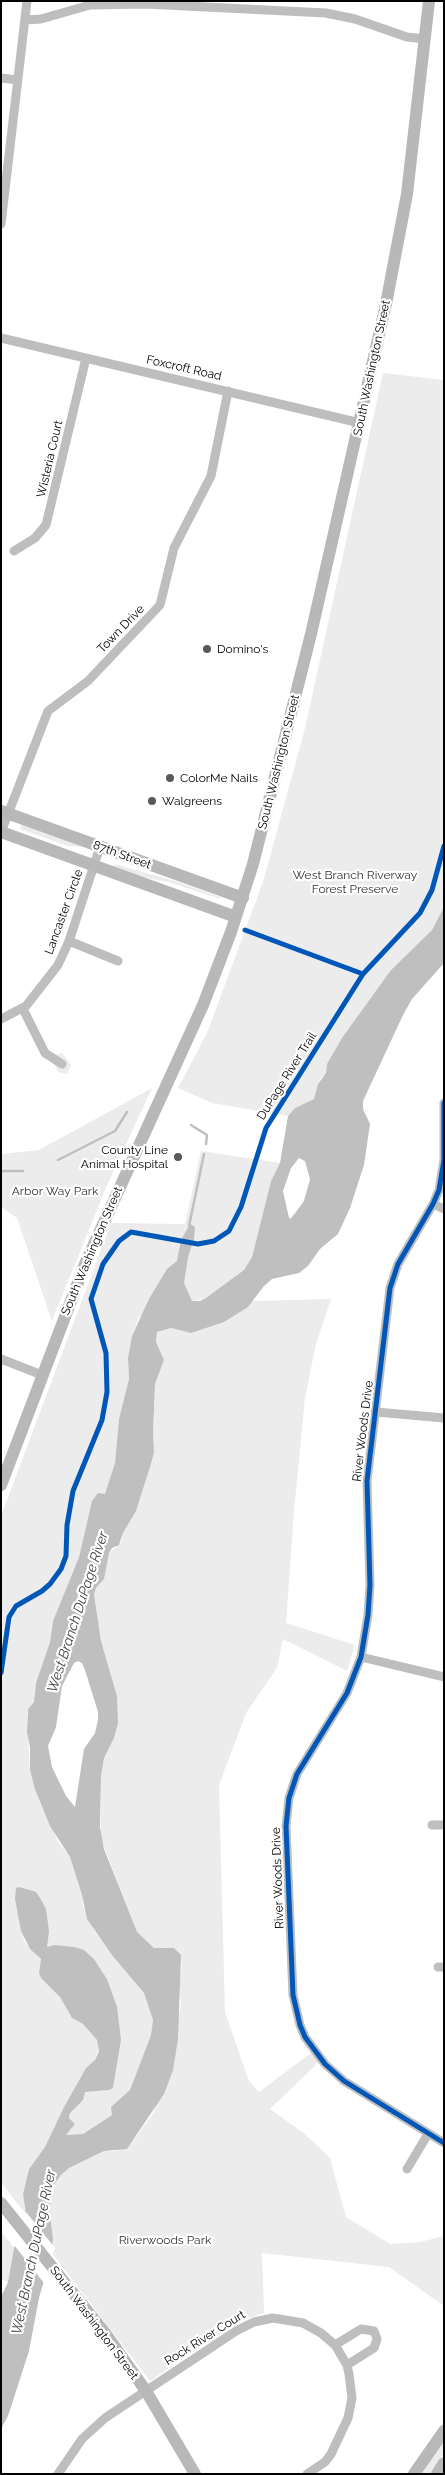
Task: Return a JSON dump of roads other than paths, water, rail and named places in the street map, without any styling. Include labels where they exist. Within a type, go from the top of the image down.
[{"type":"main road","name":"South Washington Street","points":[[1,1485],[88,1256],[200,1014],[243,898],[281,757],[360,423],[386,304],[407,194],[429,1]]},
{"type":"main road","name":"87th Street","points":[[5,812],[243,898]]},
{"type":"main road","name":"87th Street","points":[[1,832],[236,918]]},
{"type":"main road","name":"South Washington Street","points":[[1,2203],[105,2333],[146,2391],[196,2474]]},
{"type":"main road","points":[[414,2474],[444,2431]]},
{"type":"main road","points":[[437,2474],[444,2463]]},
{"type":"street","points":[[1,224],[27,1]]},
{"type":"street","points":[[25,20],[42,19],[90,5],[146,4],[326,13],[355,19],[407,37],[425,39]]},
{"type":"street","points":[[1,78],[18,80]]},
{"type":"street","name":"Foxcroft Road","points":[[1,338],[228,390],[360,423]]},
{"type":"street","name":"Wisteria Court","points":[[14,551],[35,538],[46,525],[86,358]]},
{"type":"street","name":"Town Drive","points":[[1,832],[5,812],[48,711],[88,681],[160,605],[176,540],[210,476],[228,390]]},
{"type":"street","name":"Lancaster Circle","points":[[1,1019],[23,1009],[40,991],[58,965],[69,940],[100,847]]},
{"type":"street","points":[[69,940],[118,961]]},
{"type":"street","points":[[23,1009],[45,1053],[62,1064]]},
{"type":"street","name":"River Woods Drive","points":[[444,1103],[442,1174],[433,1204],[393,1275],[386,1320],[366,1496],[369,1600],[361,1657],[347,1692],[297,1774],[289,1798],[286,1826],[293,1995],[300,2025],[306,2037],[329,2068],[344,2081],[444,2143]]},
{"type":"street","points":[[433,1204],[444,1209]]},
{"type":"street","points":[[1,1359],[42,1375]]},
{"type":"street","points":[[376,1412],[444,1418]]},
{"type":"street","points":[[361,1657],[444,1677]]},
{"type":"street","points":[[432,1825],[444,1825]]},
{"type":"street","points":[[407,2169],[428,2134]]},
{"type":"street","name":"Rock River Court","points":[[58,2474],[71,2452],[91,2430],[146,2391],[236,2331],[264,2319],[283,2318],[303,2323],[321,2333],[335,2345],[347,2365],[352,2398],[348,2418],[330,2454],[324,2462],[307,2474]]},
{"type":"street","points":[[335,2345],[361,2329],[374,2331],[377,2339],[374,2348],[347,2365]]},
{"type":"water","points":[[444,907],[444,963],[412,999],[363,1101],[363,1109],[370,1124],[364,1165],[350,1208],[338,1234],[320,1249],[308,1266],[299,1273],[272,1279],[264,1286],[248,1307],[224,1322],[191,1333],[171,1328],[157,1332],[156,1342],[164,1360],[155,1384],[154,1452],[136,1511],[123,1533],[119,1545],[112,1548],[109,1553],[104,1579],[96,1588],[94,1594],[101,1641],[117,1696],[118,1723],[114,1738],[104,1758],[101,1776],[100,1827],[104,1849],[137,1932],[154,1948],[174,1948],[181,1955],[178,2039],[173,2070],[164,2094],[127,2149],[104,2151],[69,2168],[53,2186],[49,2209],[53,2238],[51,2256],[39,2298],[29,2351],[8,2416],[1,2429],[1,2297],[8,2282],[14,2248],[26,2214],[23,2194],[29,2169],[45,2147],[64,2107],[86,2068],[95,2060],[99,2051],[97,2040],[83,2024],[72,2018],[60,1997],[41,1978],[39,1973],[41,1959],[30,1949],[21,1931],[15,1899],[16,1888],[19,1887],[36,1892],[46,1909],[49,1931],[47,1947],[54,1945],[84,1950],[94,1959],[107,1979],[117,2007],[121,2040],[113,2088],[85,2092],[83,2100],[70,2113],[69,2118],[75,2124],[66,2135],[83,2134],[112,2115],[111,2107],[130,2090],[151,2035],[153,2020],[144,1993],[112,1955],[87,1919],[82,1895],[70,1857],[50,1826],[35,1789],[30,1770],[30,1747],[27,1732],[28,1709],[34,1702],[36,1683],[50,1642],[53,1621],[79,1557],[92,1501],[98,1493],[105,1494],[115,1463],[119,1419],[129,1379],[128,1358],[132,1336],[149,1299],[167,1269],[177,1261],[181,1240],[190,1224],[195,1227],[194,1239],[188,1257],[184,1283],[192,1301],[200,1301],[206,1298],[244,1270],[252,1257],[271,1181],[280,1163],[288,1116],[295,1108],[314,1099],[318,1084],[326,1073],[327,1064],[342,1038],[391,970],[432,930]],"holes":[[[299,1158],[305,1161],[314,1194],[310,1208],[297,1221],[289,1218],[283,1191],[291,1168]],[[78,1661],[82,1663],[85,1670],[98,1712],[98,1720],[95,1733],[84,1749],[75,1807],[66,1796],[52,1767],[48,1746],[56,1727],[62,1686],[74,1663]]]},
{"type":"waterway","points":[[58,1160],[115,1131],[127,1112]]},
{"type":"waterway","points":[[191,1125],[207,1135],[206,1144]]},
{"type":"waterway","points":[[189,1226],[204,1154]]},
{"type":"waterway","points":[[1,1171],[23,1171]]},
{"type":"waterway","name":"West Branch DuPage River","points":[[288,1236],[311,1205],[320,1174]]},
{"type":"place","name":"Domino's","points":[[207,649]]},
{"type":"place","name":"ColorMe Nails","points":[[170,778]]},
{"type":"place","name":"Walgreens","points":[[152,801]]},
{"type":"place","name":"County Line Animal Hospital","points":[[178,1157]]},
{"type":"park label","name":"West Branch Riverway Forest Preserve","points":[[355,882]]},
{"type":"park label","name":"Arbor Way Park","points":[[55,1191]]},
{"type":"park label","name":"Riverwoods Park","points":[[165,2240]]}]
